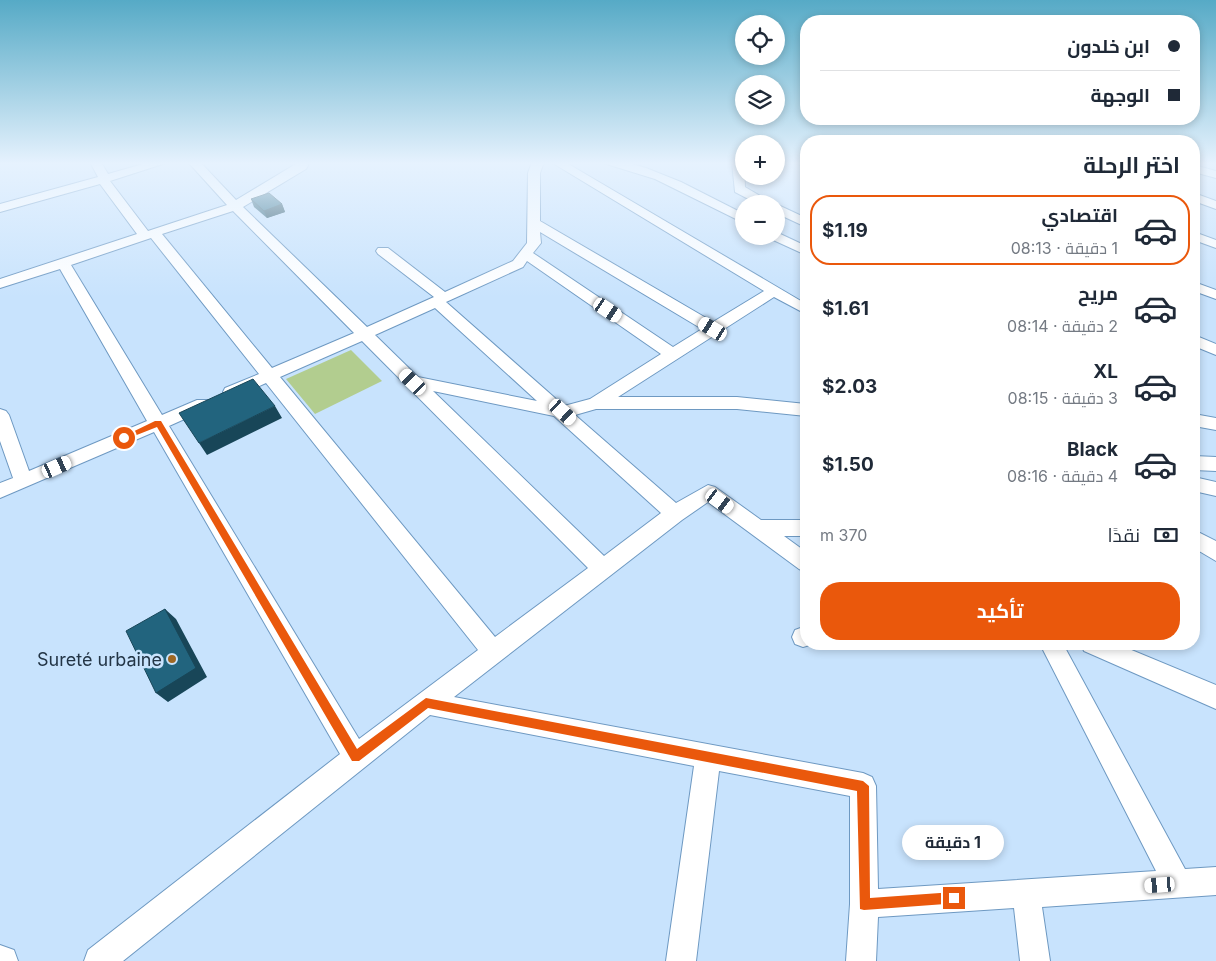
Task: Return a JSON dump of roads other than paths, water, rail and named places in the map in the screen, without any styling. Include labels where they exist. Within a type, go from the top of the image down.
[{"type":"street","points":[[127,207],[270,375],[493,652]]},
{"type":"street","points":[[0,284],[232,207]]},
{"type":"street","points":[[236,207],[603,569]]},
{"type":"street","points":[[0,491],[365,334],[518,264],[534,243],[535,207]]},
{"type":"street","points":[[636,207],[800,307]]},
{"type":"street","points":[[719,207],[735,215]]},
{"type":"street","points":[[785,212],[800,220]]},
{"type":"street","points":[[536,223],[713,329]]},
{"type":"street","points":[[1200,238],[1216,244]]},
{"type":"street","points":[[785,240],[800,248]]},
{"type":"street","points":[[383,251],[440,300],[675,514]]},
{"type":"street","points":[[526,254],[673,355]]},
{"type":"street","points":[[63,263],[356,757]]},
{"type":"street","points":[[1200,288],[1216,295]]},
{"type":"street","points":[[596,403],[773,291]]},
{"type":"street","points":[[1200,343],[1216,350]]},
{"type":"street","points":[[413,382],[563,412],[596,403],[737,403],[800,409]]},
{"type":"street","points":[[0,415],[23,481]]},
{"type":"street","points":[[1200,421],[1216,424]]},
{"type":"street","points":[[1200,464],[1216,464]]},
{"type":"street","points":[[1200,486],[1216,490]]},
{"type":"street","points":[[99,961],[426,703],[675,514],[708,492],[800,559]]},
{"type":"street","points":[[757,528],[800,528]]},
{"type":"street","points":[[1200,542],[1216,552]]},
{"type":"street","points":[[1055,650],[1178,884]]},
{"type":"street","points":[[1106,650],[1216,697]]},
{"type":"street","points":[[426,703],[863,786],[864,904],[861,961]]},
{"type":"street","points":[[681,961],[708,757]]},
{"type":"street","points":[[864,904],[1216,881]]},
{"type":"street","points":[[1026,894],[1036,961]]},
{"type":"place","name":"Sureté urbaine","points":[[172,659]]}]
